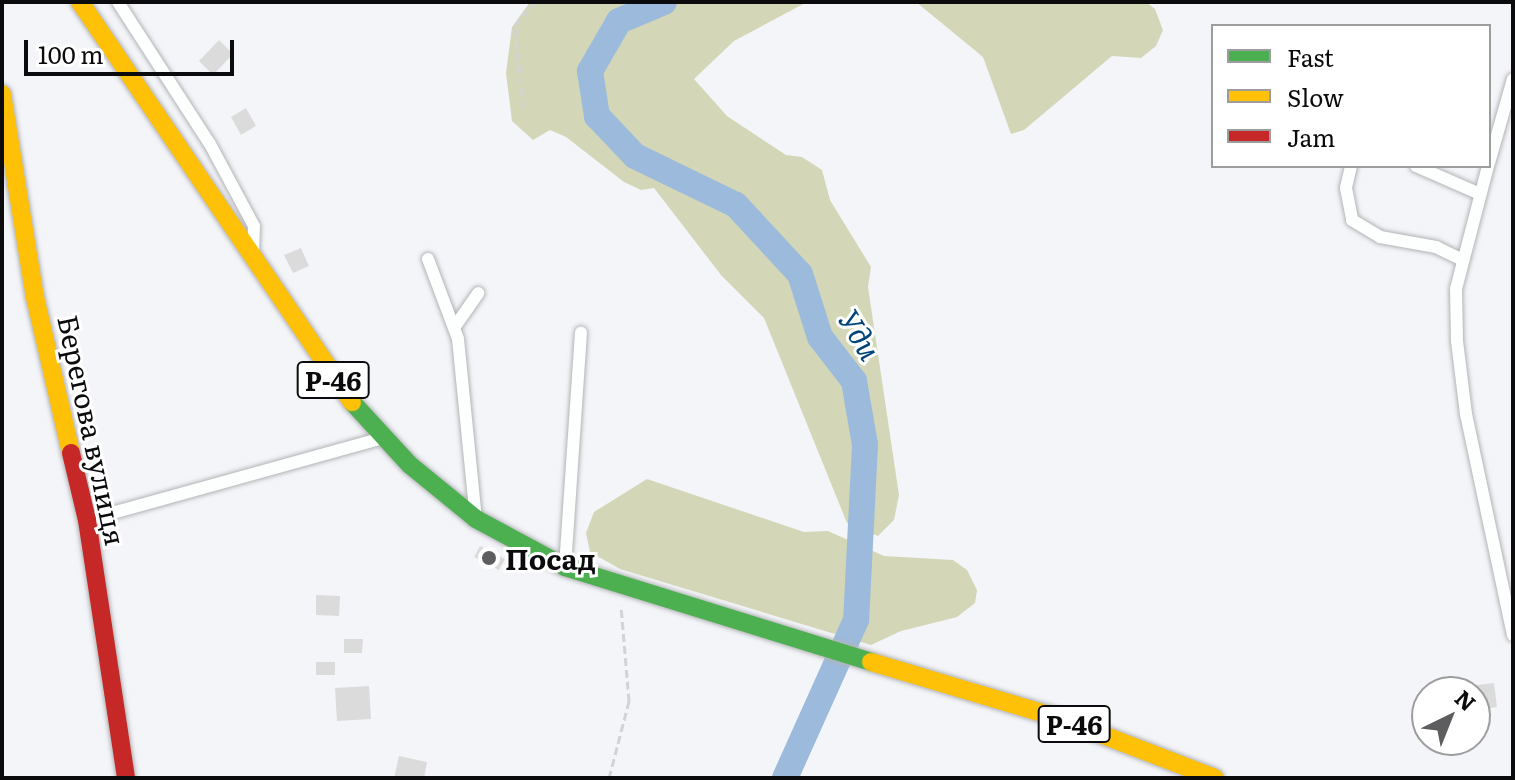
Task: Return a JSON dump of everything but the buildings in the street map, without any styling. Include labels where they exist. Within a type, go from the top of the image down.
[{"type":"main road","name":"Р-46","points":[[80,2],[333,380],[382,438],[476,519],[565,567],[616,585],[710,616],[931,677],[1056,717],[1215,778]]},
{"type":"main road","name":"Берегова вулиця","points":[[2,94],[35,297],[87,520],[126,778]]},
{"type":"street","points":[[118,2],[210,144],[254,226],[253,261]]},
{"type":"street","points":[[1491,157],[1513,79]]},
{"type":"street","points":[[1351,168],[1346,188],[1352,220],[1380,237],[1436,247],[1463,260]]},
{"type":"street","points":[[1421,168],[1480,194]]},
{"type":"street","points":[[1488,168],[1456,289],[1466,414],[1513,635]]},
{"type":"street","points":[[428,259],[456,325],[476,519]]},
{"type":"street","points":[[456,325],[478,293]]},
{"type":"street","points":[[565,567],[581,333]]},
{"type":"street","points":[[87,520],[382,438]]},
{"type":"path","points":[[523,108],[515,25],[536,2]]},
{"type":"path","points":[[609,778],[629,701],[626,625],[616,585]]},
{"type":"green space","points":[[530,2],[807,2],[734,41],[694,79],[727,116],[786,155],[802,157],[822,170],[830,200],[871,267],[868,287],[899,495],[894,520],[878,536],[847,523],[764,318],[721,275],[654,188],[641,190],[624,182],[566,137],[550,130],[533,140],[512,121],[506,73],[512,27]]},
{"type":"green space","points":[[916,2],[1146,2],[1155,9],[1163,30],[1156,46],[1141,58],[1112,56],[1024,130],[1011,134],[983,57]]},
{"type":"green space","points":[[647,479],[804,532],[828,531],[884,556],[953,560],[967,570],[977,590],[975,603],[957,617],[901,631],[871,645],[620,569],[590,552],[586,533],[594,512]]},
{"type":"waterway","name":"Уди","points":[[664,2],[619,21],[590,71],[597,116],[635,156],[736,205],[800,274],[820,337],[854,381],[865,445],[856,620],[785,778]]},
{"type":"traffic: fast","points":[[352,402],[410,465],[476,519],[565,567],[871,662]]},
{"type":"traffic: slow","points":[[80,2],[352,402]]},
{"type":"traffic: slow","points":[[2,94],[35,297],[71,453]]},
{"type":"traffic: slow","points":[[871,662],[1056,717],[1215,778]]},
{"type":"traffic: jam","points":[[71,453],[87,520],[126,778]]},
{"type":"place","name":"Посад","points":[[489,558]]}]
